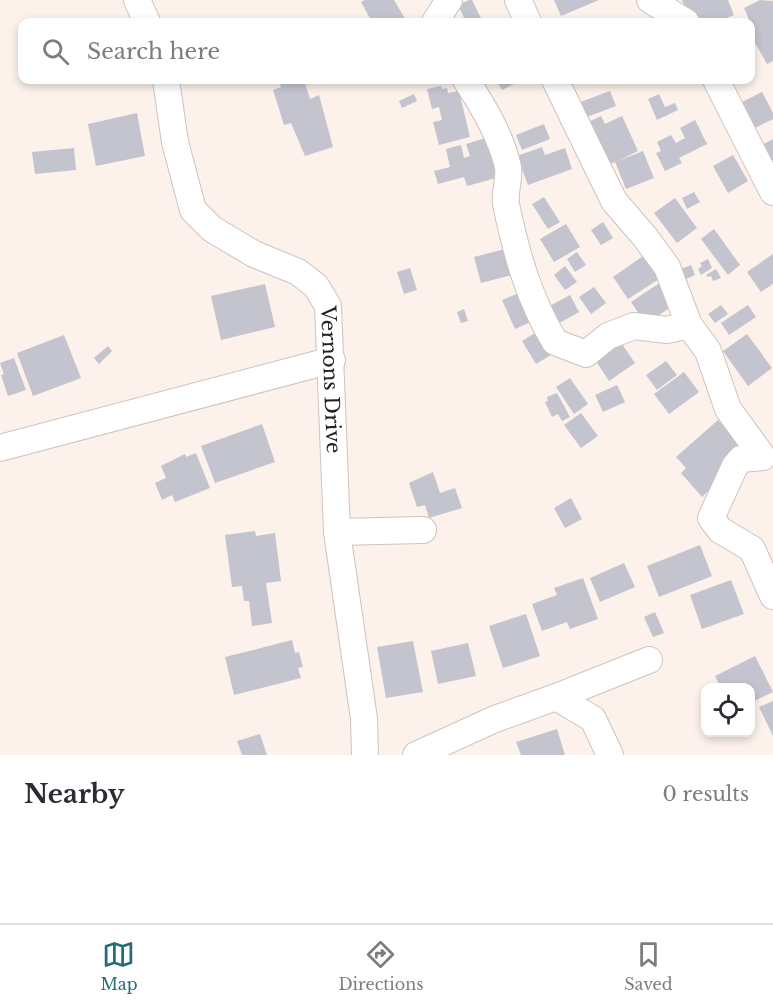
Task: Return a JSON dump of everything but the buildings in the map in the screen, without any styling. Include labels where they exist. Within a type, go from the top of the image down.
[{"type":"street","points":[[136,0],[145,18]]},
{"type":"street","points":[[438,18],[449,0]]},
{"type":"street","points":[[518,0],[526,18]]},
{"type":"street","points":[[650,0],[679,18]]},
{"type":"street","name":"Vernons Drive","points":[[167,84],[175,142],[193,210],[212,230],[254,254],[298,272],[316,285],[328,306],[332,360],[337,532],[364,719],[365,755]]},
{"type":"street","points":[[468,84],[494,129],[508,168],[506,201],[518,258],[527,290],[555,342],[586,354],[608,336],[634,326],[667,330],[689,325]]},
{"type":"street","points":[[557,84],[614,201],[667,267],[689,325],[708,351],[728,409],[763,457],[754,460],[741,459],[735,466],[711,518],[720,530],[752,549],[773,596]]},
{"type":"street","points":[[718,84],[773,192]]},
{"type":"street","points":[[0,448],[332,360]]},
{"type":"street","points":[[337,532],[423,530]]},
{"type":"street","points":[[416,755],[495,719],[648,660]]},
{"type":"street","points":[[556,697],[593,719],[610,755]]}]
